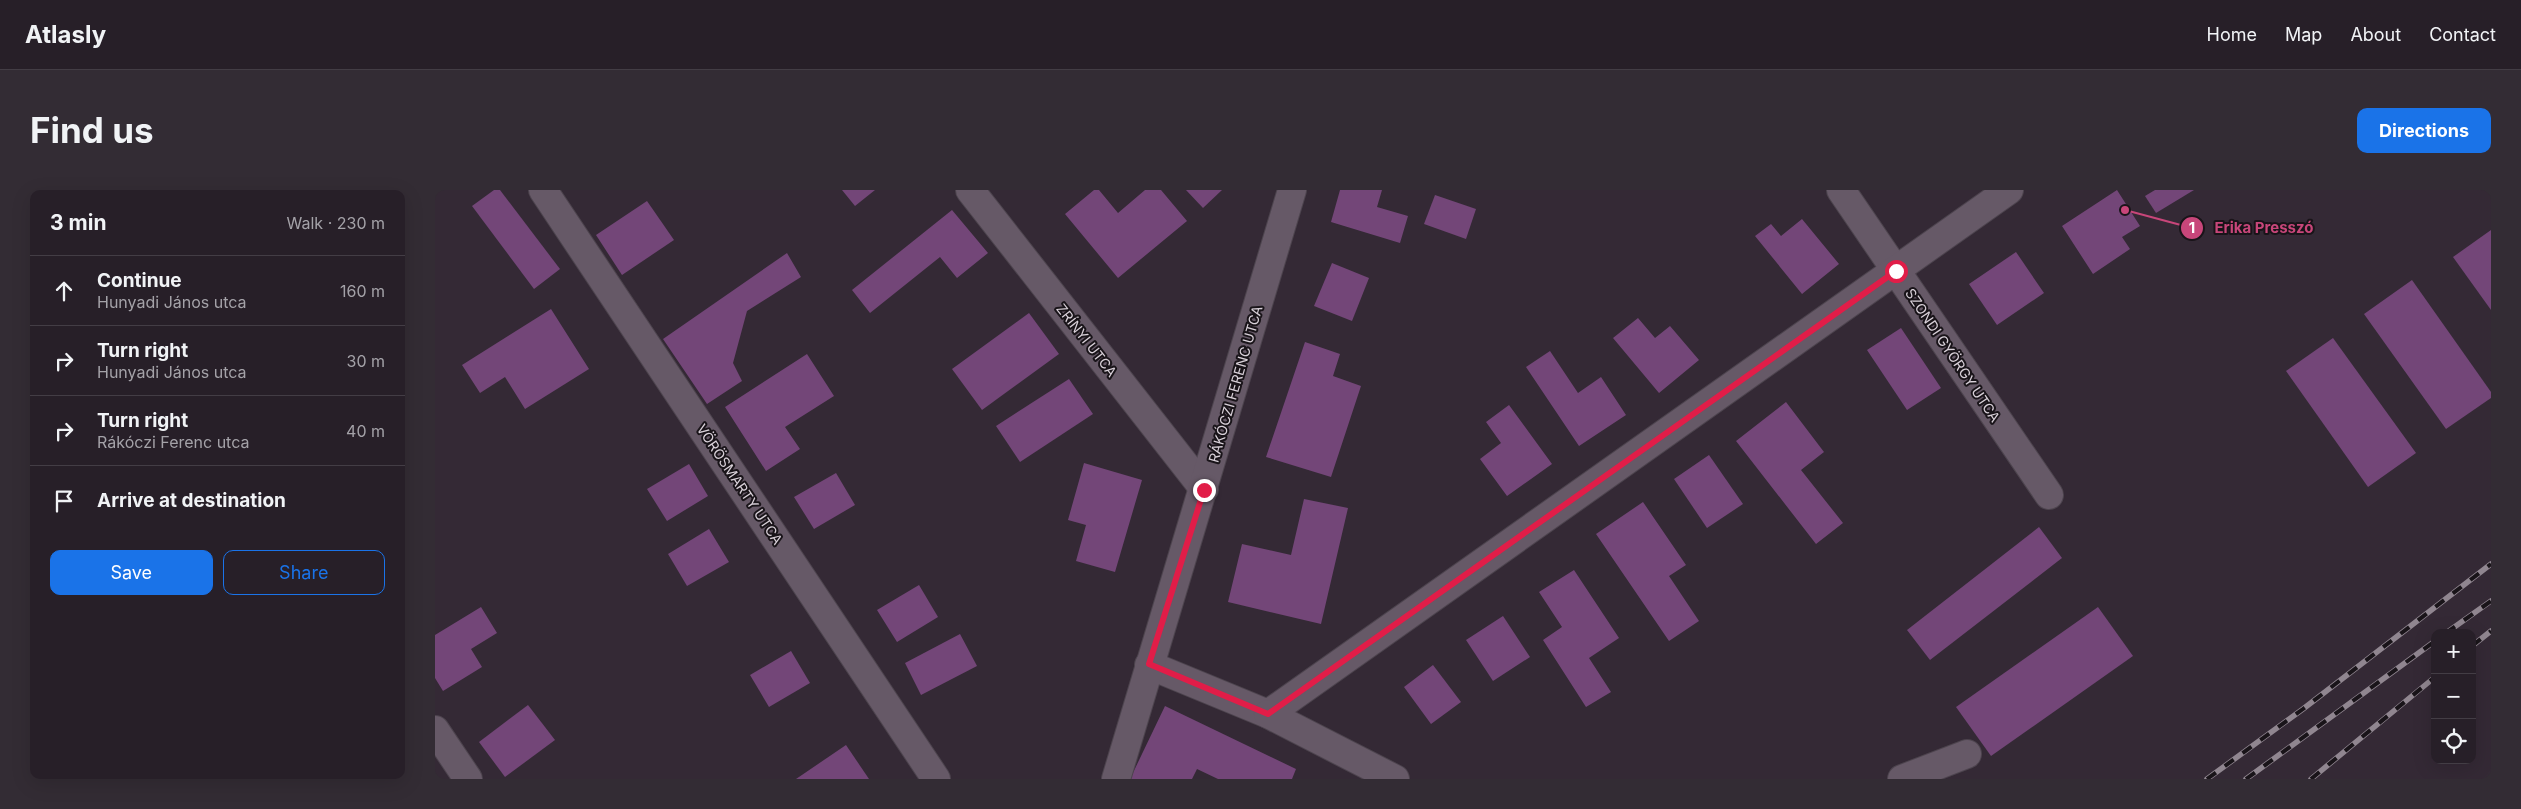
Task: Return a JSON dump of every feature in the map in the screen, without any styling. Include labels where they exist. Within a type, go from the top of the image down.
[{"type":"street","name":"VÖRÖSMARTY UTCA","points":[[543,190],[936,779]]},
{"type":"street","name":"ZRÍNYI UTCA","points":[[970,190],[1204,490]]},
{"type":"street","name":"RÁKÓCZI FERENC UTCA","points":[[1116,779],[1149,664],[1204,490],[1291,190]]},
{"type":"street","name":"SZONDI GYÖRGY UTCA","points":[[1841,190],[2049,495]]},
{"type":"street","points":[[1268,714],[2009,190]]},
{"type":"street","points":[[1149,664],[1268,714],[1395,779]]},
{"type":"street","points":[[435,730],[467,779]]},
{"type":"street","points":[[1902,779],[1967,754]]},
{"type":"building","points":[[494,190],[500,190],[560,269],[534,289],[472,206]]},
{"type":"building","points":[[842,190],[875,190],[855,206]]},
{"type":"building","points":[[1094,190],[1099,190],[1118,213],[1145,190],[1161,190],[1187,221],[1118,278],[1065,214]]},
{"type":"building","points":[[1186,190],[1222,190],[1203,208]]},
{"type":"building","points":[[1340,190],[1382,190],[1377,207],[1408,216],[1400,243],[1331,222]]},
{"type":"building","points":[[2117,190],[2140,226],[2122,237],[2130,249],[2093,274],[2062,226]]},
{"type":"building","points":[[2155,190],[2194,190],[2156,213],[2145,196]]},
{"type":"building","points":[[1435,195],[1476,209],[1466,239],[1424,224]]},
{"type":"building","points":[[647,201],[674,240],[622,275],[596,235]]},
{"type":"building","points":[[952,210],[988,253],[957,278],[940,257],[870,313],[852,290]]},
{"type":"building","points":[[1802,219],[1839,264],[1802,294],[1755,236],[1771,224],[1781,236]]},
{"type":"building","points":[[2491,230],[2491,310],[2453,257]]},
{"type":"building","points":[[2016,252],[2044,293],[1997,325],[1969,284]]},
{"type":"building","points":[[787,253],[801,277],[747,311],[733,363],[742,381],[707,404],[663,339]]},
{"type":"building","points":[[1332,263],[1369,278],[1352,321],[1314,306]]},
{"type":"building","points":[[2412,280],[2491,392],[2491,398],[2446,429],[2364,314]]},
{"type":"building","points":[[551,309],[589,369],[525,409],[505,377],[480,393],[462,365]]},
{"type":"building","points":[[1029,313],[1059,354],[982,410],[952,369]]},
{"type":"building","points":[[1638,318],[1655,338],[1670,326],[1699,360],[1659,393],[1613,338]]},
{"type":"building","points":[[1901,328],[1941,388],[1907,410],[1867,350]]},
{"type":"building","points":[[2333,338],[2416,453],[2368,487],[2286,371]]},
{"type":"building","points":[[1305,342],[1340,354],[1333,376],[1361,386],[1331,477],[1266,457]]},
{"type":"building","points":[[1550,351],[1578,393],[1601,377],[1626,415],[1579,446],[1526,367]]},
{"type":"building","points":[[807,354],[834,396],[785,427],[800,449],[766,471],[725,407]]},
{"type":"building","points":[[1069,379],[1093,414],[1020,462],[996,426]]},
{"type":"building","points":[[1786,402],[1824,452],[1801,470],[1843,523],[1816,544],[1736,441]]},
{"type":"building","points":[[1509,405],[1552,464],[1507,496],[1480,459],[1501,443],[1486,422]]},
{"type":"building","points":[[1709,455],[1743,504],[1707,528],[1674,479]]},
{"type":"building","points":[[1084,463],[1142,480],[1115,572],[1076,561],[1086,525],[1068,520]]},
{"type":"building","points":[[689,464],[708,496],[667,521],[647,489]]},
{"type":"building","points":[[836,473],[855,505],[814,529],[794,497]]},
{"type":"building","points":[[1304,499],[1348,508],[1321,624],[1228,602],[1242,544],[1291,555]]},
{"type":"building","points":[[1643,502],[1686,565],[1669,576],[1699,621],[1669,641],[1596,534]]},
{"type":"building","points":[[2039,527],[2062,558],[1930,660],[1907,630]]},
{"type":"building","points":[[709,529],[729,562],[687,586],[668,554]]},
{"type":"building","points":[[1574,570],[1619,638],[1589,658],[1611,692],[1586,707],[1543,640],[1562,627],[1539,592]]},
{"type":"building","points":[[919,585],[938,617],[897,642],[877,610]]},
{"type":"building","points":[[481,607],[497,633],[471,649],[482,667],[443,691],[435,678],[435,635]]},
{"type":"building","points":[[2098,607],[2133,656],[1991,756],[1956,707]]},
{"type":"building","points":[[1503,616],[1530,657],[1493,681],[1466,640]]},
{"type":"building","points":[[960,634],[977,666],[921,695],[905,663]]},
{"type":"building","points":[[791,651],[810,683],[769,707],[750,675]]},
{"type":"building","points":[[1433,665],[1461,702],[1431,724],[1404,687]]},
{"type":"building","points":[[528,705],[555,740],[505,777],[479,742]]},
{"type":"building","points":[[1165,706],[1296,769],[1292,779],[1218,779],[1197,769],[1192,779],[1130,779]]},
{"type":"building","points":[[846,745],[869,779],[796,779]]},
{"type":"railway","points":[[2207,779],[2303,709],[2491,564]]},
{"type":"railway","points":[[2452,629],[2491,601]]},
{"type":"railway","points":[[2476,643],[2491,631]]},
{"type":"railway","points":[[2246,779],[2431,644]]},
{"type":"railway","points":[[2311,779],[2431,680]]},
{"type":"place","name":"Erika Presszó","points":[[2125,210]]},
{"type":"route","points":[[1204,490],[1149,664],[1268,714],[1896,271]]}]
